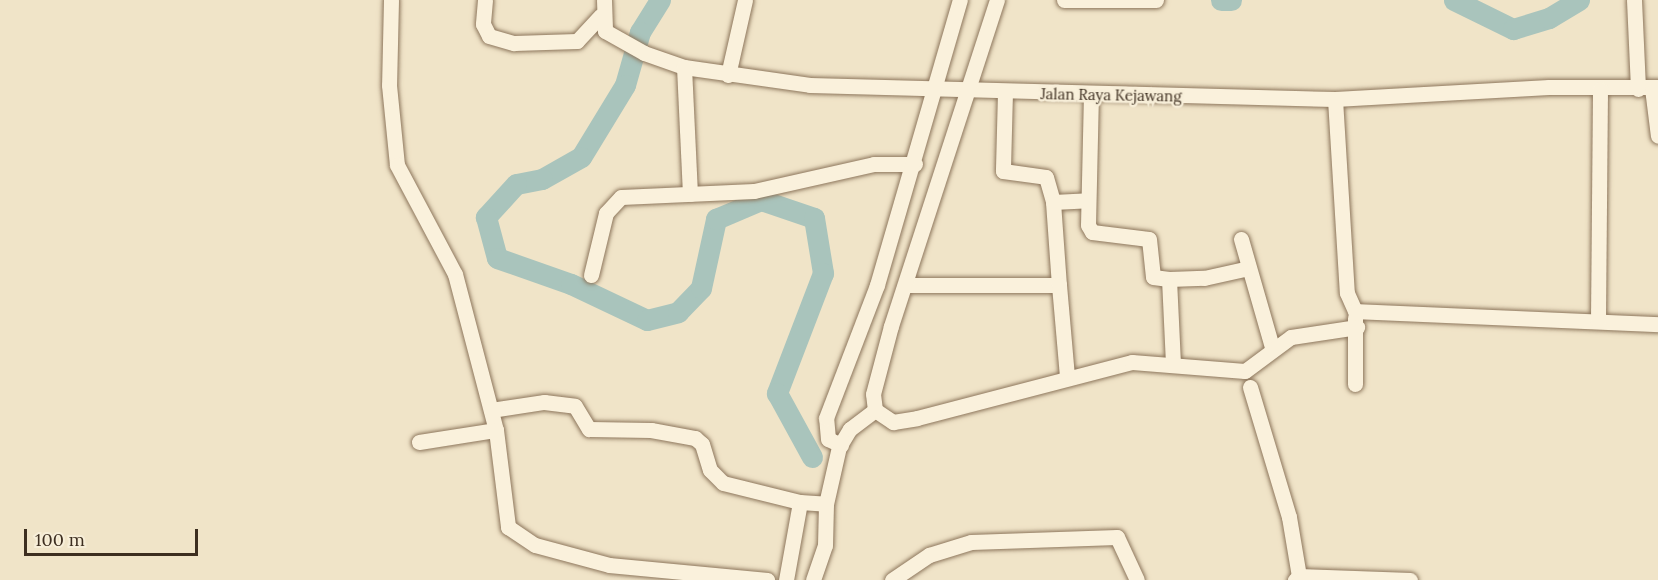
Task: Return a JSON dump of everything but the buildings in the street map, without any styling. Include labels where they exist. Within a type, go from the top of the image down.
[{"type":"street","points":[[391,0],[389,85],[397,165],[455,274],[491,410],[505,520],[513,534],[609,565],[767,580]]},
{"type":"street","points":[[485,0],[483,24],[489,36],[514,44],[577,41],[602,8]]},
{"type":"street","points":[[728,75],[745,0]]},
{"type":"street","points":[[840,446],[828,439],[826,418],[848,370],[915,164],[960,0]]},
{"type":"street","points":[[996,0],[905,285],[873,394],[874,410],[885,419],[902,421],[1067,376],[1132,362],[1245,371],[1272,347],[1307,332],[1357,327]]},
{"type":"street","points":[[1064,0],[1156,0]]},
{"type":"street","points":[[1634,0],[1658,136]]},
{"type":"street","name":"Jalan Raya Kejawang","points":[[602,8],[605,31],[644,53],[684,67],[728,75],[934,91],[1335,99],[1649,88]]},
{"type":"street","points":[[684,67],[690,194]]},
{"type":"street","points":[[1598,320],[1600,89]]},
{"type":"street","points":[[1005,92],[1003,171],[1046,177],[1053,202],[1067,376]]},
{"type":"street","points":[[1091,93],[1088,200],[1090,231],[1147,236],[1153,277],[1204,278],[1249,268]]},
{"type":"street","points":[[1335,99],[1347,293],[1355,311],[1357,327],[1355,384]]},
{"type":"street","points":[[591,275],[614,200],[754,191],[865,165],[915,164]]},
{"type":"street","points":[[1053,202],[1088,200]]},
{"type":"street","points":[[1240,239],[1272,347]]},
{"type":"street","points":[[1169,279],[1173,364]]},
{"type":"street","points":[[905,285],[1059,285]]},
{"type":"street","points":[[1355,311],[1658,324]]},
{"type":"street","points":[[1250,387],[1253,412],[1282,489],[1297,578],[1410,580]]},
{"type":"street","points":[[491,410],[544,402],[575,406],[589,429],[651,430],[695,438],[710,470],[723,483],[800,502],[826,504]]},
{"type":"street","points":[[813,580],[825,545],[826,504],[840,446],[850,429],[874,410]]},
{"type":"street","points":[[420,442],[492,431]]},
{"type":"street","points":[[786,580],[800,502]]},
{"type":"street","points":[[892,580],[929,555],[971,542],[1117,537],[1137,580]]},
{"type":"waterway","points":[[660,0],[640,32],[625,85],[581,157],[542,179],[516,184],[486,217],[497,258],[571,284],[647,320],[678,312],[701,288],[716,219],[761,200],[814,218],[823,273],[777,393],[812,457]]},
{"type":"waterway","points":[[1221,0],[1231,0]]},
{"type":"waterway","points":[[1454,0],[1513,29],[1549,18],[1579,0]]}]
